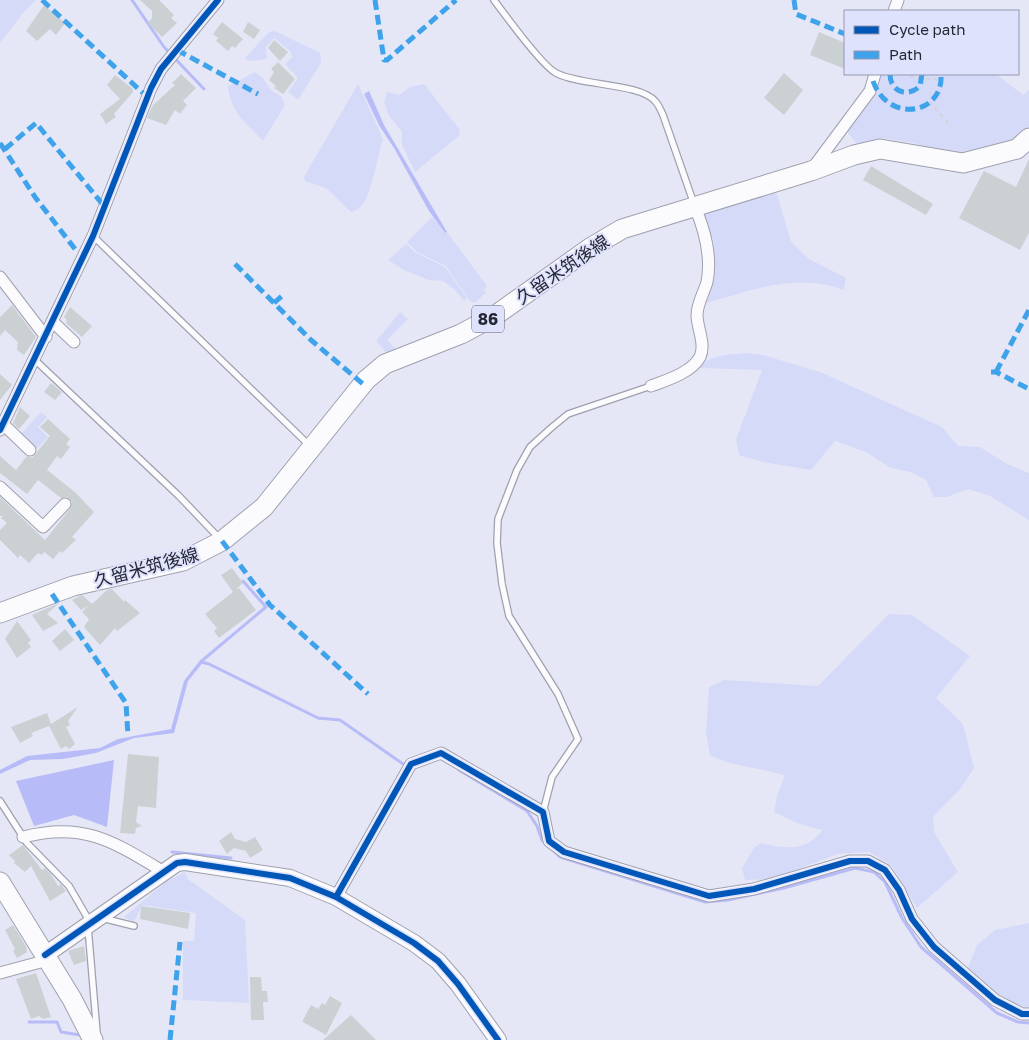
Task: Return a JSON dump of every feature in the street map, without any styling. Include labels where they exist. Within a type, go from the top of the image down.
[{"type":"main road","name":"久留米筑後線","points":[[0,613],[73,586],[183,561],[222,541],[264,507],[366,380],[385,364],[461,334],[493,316],[590,248],[622,229],[811,170],[854,154],[880,149],[963,163],[1017,149],[1029,138]]},
{"type":"main road","points":[[0,882],[72,999],[93,1040]]},
{"type":"street","points":[[30,450],[2,427],[93,236],[154,82],[162,69],[218,0]]},
{"type":"street","points":[[811,170],[870,91],[875,75]]},
{"type":"street","points":[[651,386],[689,368],[700,356],[702,344],[697,314],[707,282],[709,262],[705,232],[696,207]]},
{"type":"street","points":[[0,277],[46,337]]},
{"type":"street","points":[[53,322],[74,342]]},
{"type":"street","points":[[0,486],[43,528],[65,504]]},
{"type":"street","points":[[336,897],[411,764],[441,753],[543,812],[549,841],[564,852],[709,896],[762,887],[850,861],[868,861],[885,870],[899,890],[912,918],[934,947],[995,1000],[1022,1014],[1029,1014]]},
{"type":"street","points":[[23,837],[45,831],[70,832],[109,840],[164,872]]},
{"type":"street","points":[[0,973],[47,957],[91,920],[177,863],[185,862],[290,878],[336,897],[414,943],[438,961],[458,984],[498,1040]]},
{"type":"lane","points":[[494,0],[518,32],[555,72],[578,81],[647,95],[655,101],[663,115],[696,207]]},
{"type":"lane","points":[[93,236],[312,448]]},
{"type":"lane","points":[[35,360],[179,496],[222,541]]},
{"type":"lane","points":[[543,812],[552,777],[578,739],[558,694],[509,616],[498,552],[498,519],[517,470],[530,447],[551,428],[568,414],[651,386]]},
{"type":"lane","points":[[0,802],[23,837],[69,886],[91,920],[97,1040]]},
{"type":"lane","points":[[91,920],[134,926]]},
{"type":"path","points":[[910,77],[940,80]]},
{"type":"path","points":[[929,102],[952,126]]},
{"type":"shaded area","points":[[0,0],[36,0],[26,9],[0,42]]},
{"type":"shaded area","points":[[275,31],[320,53],[321,63],[298,100],[288,92],[298,78],[285,64],[292,57],[291,52],[274,38],[266,47],[267,59],[249,61],[245,58],[269,32]]},
{"type":"shaded area","points":[[255,72],[262,77],[271,90],[282,97],[285,105],[263,141],[236,110],[232,103],[228,86]]},
{"type":"shaded area","points":[[877,75],[997,75],[1023,95],[1029,90],[1029,132],[1007,148],[974,153],[934,150],[914,143],[882,138],[860,147],[848,133],[849,124]]},
{"type":"shaded area","points":[[358,84],[383,139],[365,201],[360,207],[351,212],[326,188],[305,181],[304,177]]},
{"type":"shaded area","points":[[424,84],[460,130],[459,136],[415,172],[402,145],[402,132],[389,116],[384,102],[387,92],[399,95],[410,87]]},
{"type":"shaded area","points":[[767,190],[777,194],[791,242],[809,259],[846,278],[844,290],[827,285],[792,283],[758,288],[706,303],[714,277],[714,242],[701,212]]},
{"type":"shaded area","points":[[432,217],[445,233],[447,232],[487,286],[484,290],[479,288],[486,292],[475,303],[470,301],[446,266],[417,252],[407,242]]},
{"type":"shaded area","points":[[406,244],[416,253],[445,267],[467,298],[464,301],[454,289],[443,281],[429,280],[404,270],[388,260]]},
{"type":"shaded area","points":[[400,312],[408,319],[387,340],[398,351],[388,355],[376,341]]},
{"type":"shaded area","points":[[745,353],[763,355],[820,372],[942,427],[958,446],[980,447],[1007,464],[1029,473],[1029,520],[990,496],[968,489],[947,497],[934,497],[926,480],[911,472],[891,468],[866,452],[835,441],[811,470],[763,462],[739,455],[736,440],[762,370],[700,368],[703,363],[714,358]]},
{"type":"shaded area","points":[[41,412],[47,417],[38,427],[48,437],[35,451],[21,434]]},
{"type":"shaded area","points":[[889,614],[912,615],[970,656],[936,698],[963,724],[974,768],[961,788],[933,817],[934,832],[958,872],[917,908],[891,865],[869,852],[838,854],[772,879],[745,880],[742,868],[754,848],[761,843],[778,847],[795,847],[809,842],[822,830],[797,823],[774,812],[777,796],[785,776],[728,762],[710,755],[706,733],[709,687],[724,680],[818,686]]},
{"type":"shaded area","points":[[185,872],[188,879],[245,920],[249,1003],[183,1000],[183,941],[194,941],[196,913],[142,905],[134,922],[124,917],[167,881]]},
{"type":"shaded area","points":[[1029,923],[1029,1008],[1012,1004],[996,994],[968,968],[977,945],[995,930]]},
{"type":"water","points":[[369,91],[384,125],[447,232],[445,233],[429,211],[394,148],[380,127],[364,94]]},
{"type":"water","points":[[201,659],[205,660],[188,681],[174,733],[134,738],[96,753],[63,759],[30,760],[0,774],[0,770],[27,756],[100,748],[118,739],[171,729],[184,681]]},
{"type":"water","points":[[114,760],[107,827],[74,815],[34,826],[16,781]]},
{"type":"building","points":[[140,0],[159,0],[174,15],[171,18],[177,23],[162,37],[148,23],[152,18],[152,11]]},
{"type":"building","points":[[44,5],[65,23],[56,35],[50,29],[37,41],[26,31]]},
{"type":"building","points":[[222,22],[243,39],[235,48],[232,46],[228,51],[216,41],[218,38],[213,34]]},
{"type":"building","points":[[248,22],[260,30],[254,39],[243,32]]},
{"type":"building","points":[[819,32],[844,43],[844,69],[810,55]]},
{"type":"building","points":[[274,40],[288,52],[280,61],[268,48]]},
{"type":"building","points":[[278,62],[295,79],[283,94],[274,88],[276,86],[269,80],[274,72],[271,69]]},
{"type":"building","points":[[784,73],[803,90],[784,115],[764,98]]},
{"type":"building","points":[[181,74],[196,88],[183,101],[187,105],[180,114],[175,110],[166,125],[147,118],[153,105],[175,85],[172,83]]},
{"type":"building","points":[[115,75],[133,89],[133,92],[114,114],[116,117],[106,124],[100,114],[120,99],[107,85]]},
{"type":"building","points":[[1029,159],[1029,233],[1020,250],[959,218],[984,171],[1016,187]]},
{"type":"building","points":[[871,166],[933,204],[926,215],[863,180]]},
{"type":"building","points":[[12,305],[36,337],[24,355],[17,350],[18,342],[5,330],[0,336],[0,317]]},
{"type":"building","points":[[70,307],[92,326],[82,337],[66,323],[67,320],[64,317]]},
{"type":"building","points":[[0,374],[12,385],[0,400]]},
{"type":"building","points":[[51,383],[62,392],[55,400],[44,392]]},
{"type":"building","points":[[20,407],[30,416],[19,429],[13,423]]},
{"type":"building","points":[[48,419],[70,439],[66,444],[70,447],[61,459],[57,456],[47,470],[75,492],[94,512],[72,537],[76,540],[62,553],[60,551],[53,559],[44,552],[42,555],[38,553],[29,563],[20,555],[18,558],[0,540],[0,530],[7,523],[1,518],[3,516],[0,516],[0,497],[45,540],[70,509],[72,502],[67,497],[61,498],[38,480],[27,494],[0,473],[0,456],[16,470],[27,456],[32,458],[50,436],[40,427]]},
{"type":"building","points":[[232,568],[243,583],[235,590],[239,588],[256,610],[219,638],[214,631],[217,628],[205,614],[233,592],[221,575]]},
{"type":"building","points":[[112,589],[124,602],[125,600],[140,613],[117,631],[115,628],[100,645],[84,627],[89,619],[82,612],[89,605],[81,610],[72,600],[82,595],[92,604],[107,590]]},
{"type":"building","points":[[59,603],[47,614],[58,623],[43,631],[32,615]]},
{"type":"building","points":[[17,621],[31,640],[28,643],[31,647],[17,658],[5,639]]},
{"type":"building","points":[[65,629],[74,640],[60,651],[52,641]]},
{"type":"building","points":[[78,707],[68,721],[70,725],[66,727],[75,744],[69,749],[66,746],[61,749],[49,726],[31,733],[33,736],[20,743],[11,727],[47,713],[51,724]]},
{"type":"building","points":[[128,754],[159,757],[156,808],[138,806],[136,822],[142,826],[136,828],[135,834],[120,833]]},
{"type":"building","points":[[231,832],[235,839],[246,842],[255,837],[263,850],[250,858],[246,851],[234,848],[227,854],[219,841]]},
{"type":"building","points":[[23,845],[42,870],[45,868],[58,886],[61,884],[66,891],[50,901],[31,866],[25,872],[14,863],[15,861],[9,855]]},
{"type":"building","points":[[141,906],[190,913],[188,929],[140,919]]},
{"type":"building","points":[[13,925],[27,948],[27,952],[17,958],[13,951],[15,949],[5,930]]},
{"type":"building","points":[[84,946],[86,961],[74,965],[68,951]]},
{"type":"building","points":[[36,973],[51,1017],[43,1019],[39,1016],[31,1019],[16,979]]},
{"type":"building","points":[[250,977],[261,977],[262,991],[267,991],[268,1002],[263,1002],[264,1020],[251,1020]]},
{"type":"building","points":[[330,996],[342,1003],[326,1035],[303,1022],[303,1020],[311,1005],[318,1009],[322,1003],[325,1005]]},
{"type":"building","points":[[351,1015],[376,1040],[323,1040]]},
{"type":"waterway","points":[[132,0],[164,47],[204,89]]},
{"type":"waterway","points":[[204,659],[266,607],[243,581]]},
{"type":"waterway","points":[[201,662],[209,664],[318,718],[340,720],[406,766]]},
{"type":"waterway","points":[[459,770],[527,811],[537,826],[542,840],[560,857],[705,902],[728,900],[784,888],[855,868],[874,872],[885,882],[902,918],[921,947],[997,1013],[1018,1022],[1029,1023]]},
{"type":"waterway","points":[[172,852],[231,858]]},
{"type":"waterway","points":[[29,1022],[57,1022],[61,1032],[80,1035]]},
{"type":"marked path","points":[[42,0],[143,93]]},
{"type":"marked path","points":[[375,0],[384,60],[387,60],[456,0]]},
{"type":"marked path","points":[[794,0],[796,14],[844,34]]},
{"type":"marked path","points":[[177,50],[258,94]]},
{"type":"marked path","points":[[890,75],[896,89],[905,92],[910,92],[920,86],[922,75]]},
{"type":"marked path","points":[[873,81],[880,95],[890,104],[914,109],[925,106],[934,98],[940,88],[941,75]]},
{"type":"marked path","points":[[5,149],[36,123],[104,206]]},
{"type":"marked path","points":[[0,143],[35,197],[75,249]]},
{"type":"marked path","points":[[235,264],[311,340],[363,384]]},
{"type":"marked path","points":[[274,303],[284,294]]},
{"type":"marked path","points":[[996,372],[1029,310]]},
{"type":"marked path","points":[[991,372],[996,372],[1029,389]]},
{"type":"marked path","points":[[222,541],[270,605],[368,694]]},
{"type":"marked path","points":[[52,594],[126,703],[128,736]]},
{"type":"marked path","points":[[170,1040],[180,942]]},
{"type":"cycle path","points":[[0,430],[93,236],[151,88],[161,69],[218,0]]},
{"type":"cycle path","points":[[336,897],[411,764],[441,753],[543,812],[549,841],[564,852],[709,896],[754,889],[850,861],[868,861],[885,870],[899,890],[912,919],[934,947],[995,1000],[1022,1014],[1029,1014]]},
{"type":"cycle path","points":[[45,955],[177,863],[185,862],[290,878],[336,897],[414,943],[438,961],[458,984],[498,1040]]}]
